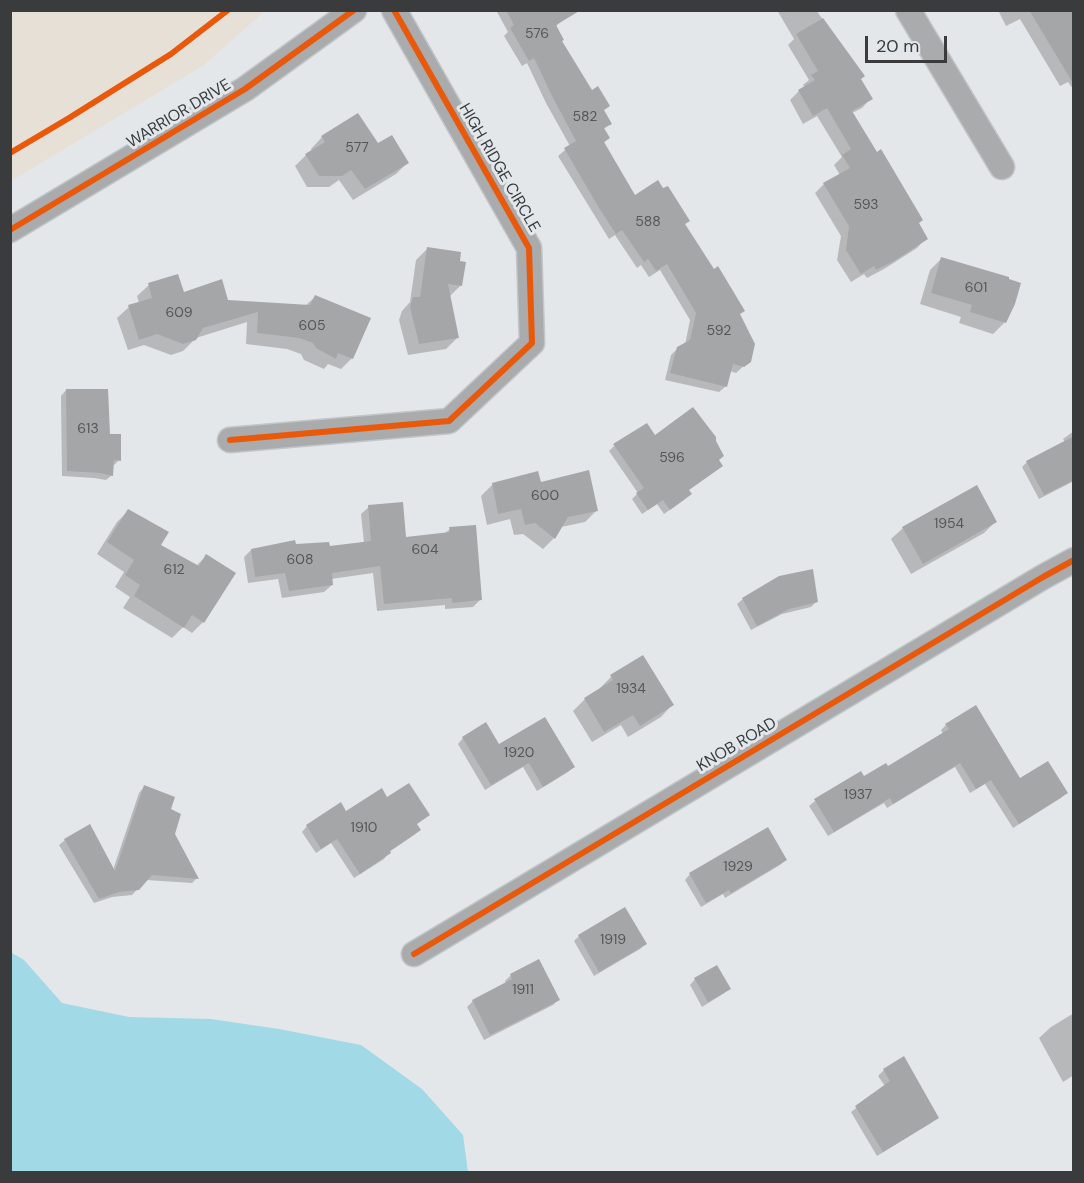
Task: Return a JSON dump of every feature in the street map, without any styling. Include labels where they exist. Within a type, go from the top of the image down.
[{"type":"street","name":"WARRIOR DRIVE","points":[[10,230],[245,89],[354,10]]},
{"type":"street","name":"HIGH RIDGE CIRCLE","points":[[230,440],[449,421],[532,343],[529,248],[394,10]]},
{"type":"street","points":[[908,10],[1002,167]]},
{"type":"street","name":"KNOB ROAD","points":[[414,954],[1074,560]]},
{"type":"shaded area","points":[[10,11],[265,11],[204,65],[11,181]]},
{"type":"water","points":[[10,952],[24,960],[62,1003],[129,1017],[211,1019],[361,1045],[422,1089],[463,1135],[468,1172],[11,1172]]},
{"type":"building","points":[[506,10],[581,10],[556,25],[564,40],[562,41],[592,90],[598,86],[610,106],[604,110],[612,124],[604,128],[610,138],[604,142],[635,195],[658,180],[663,188],[668,186],[690,221],[685,224],[714,269],[718,266],[745,311],[740,314],[755,344],[751,362],[744,367],[733,364],[727,387],[670,373],[677,347],[690,340],[696,313],[667,264],[656,271],[648,259],[644,262],[622,230],[616,234],[599,208],[564,148],[576,141],[534,58],[529,61],[510,28],[514,25]]},
{"type":"building","points":[[1029,10],[1074,10],[1074,85]]},
{"type":"building","points":[[823,18],[865,76],[861,79],[873,99],[852,111],[877,152],[881,149],[923,220],[919,223],[928,239],[894,261],[876,270],[874,266],[861,274],[846,250],[849,226],[823,183],[850,168],[842,155],[851,149],[827,108],[813,116],[798,90],[815,80],[811,75],[818,71],[796,34]]},
{"type":"building","points":[[358,113],[378,143],[392,135],[409,163],[365,189],[351,170],[342,176],[319,176],[305,154],[325,142],[321,136]]},
{"type":"building","points":[[427,247],[461,252],[460,261],[466,262],[462,286],[448,284],[459,338],[419,344],[410,307],[413,297],[420,297]]},
{"type":"building","points":[[941,257],[1009,277],[1021,283],[1006,323],[970,312],[972,305],[931,293]]},
{"type":"building","points":[[178,274],[184,292],[222,279],[228,300],[310,305],[315,295],[371,318],[353,359],[338,353],[336,359],[316,348],[313,343],[299,338],[257,333],[258,312],[203,328],[196,340],[183,344],[157,334],[139,340],[128,305],[152,298],[148,283]]},
{"type":"building","points":[[66,389],[108,389],[110,434],[121,434],[121,461],[114,460],[113,476],[67,471]]},
{"type":"building","points":[[693,407],[716,437],[724,456],[719,460],[723,466],[689,490],[692,494],[670,510],[663,500],[648,510],[636,493],[644,488],[613,444],[647,423],[655,435]]},
{"type":"building","points":[[1074,436],[1074,480],[1044,495],[1026,461]]},
{"type":"building","points":[[589,470],[598,511],[568,517],[555,539],[535,523],[525,525],[521,509],[498,514],[492,483],[538,471],[541,482]]},
{"type":"building","points":[[977,485],[997,522],[923,564],[902,527]]},
{"type":"building","points":[[403,502],[406,537],[450,532],[449,527],[476,525],[482,600],[452,603],[452,598],[384,604],[380,566],[332,573],[333,585],[289,591],[285,573],[255,577],[251,549],[295,540],[296,544],[329,542],[330,546],[371,541],[368,505]]},
{"type":"building","points":[[128,509],[169,532],[161,545],[199,566],[206,554],[236,573],[204,623],[192,615],[184,628],[134,596],[140,585],[125,575],[134,560],[107,542]]},
{"type":"building","points":[[813,569],[818,602],[789,609],[757,626],[742,598],[779,576]]},
{"type":"building","points":[[643,655],[674,705],[640,726],[633,715],[604,732],[584,698],[613,680],[610,675]]},
{"type":"building","points":[[976,705],[1020,778],[1048,761],[1068,793],[1019,824],[991,780],[976,789],[960,763],[893,804],[890,798],[834,832],[814,799],[861,771],[864,776],[886,763],[888,766],[949,729],[945,724]]},
{"type":"building","points":[[545,717],[575,767],[543,787],[529,763],[491,785],[462,737],[486,722],[499,744]]},
{"type":"building","points":[[409,783],[430,815],[417,824],[421,830],[360,874],[337,839],[321,849],[306,825],[341,802],[346,811],[382,788],[387,797]]},
{"type":"building","points":[[144,785],[175,797],[171,809],[181,814],[175,834],[199,879],[152,875],[139,890],[119,892],[99,899],[64,839],[90,824],[115,871]]},
{"type":"building","points":[[768,827],[787,860],[731,893],[729,890],[706,903],[689,873]]},
{"type":"building","points":[[625,907],[647,944],[599,972],[578,935]]},
{"type":"building","points":[[539,959],[560,1000],[490,1035],[472,1000],[512,979],[510,974]]},
{"type":"building","points":[[717,965],[731,989],[708,1002],[694,978]]},
{"type":"building","points":[[904,1056],[939,1118],[883,1152],[855,1106],[890,1081],[883,1069]]},
{"type":"cycle path","points":[[10,153],[171,54],[228,10]]},
{"type":"cycle path","points":[[10,230],[245,89],[354,10]]},
{"type":"cycle path","points":[[230,440],[449,421],[532,343],[529,248],[394,10]]},
{"type":"cycle path","points":[[414,954],[1074,560]]}]
